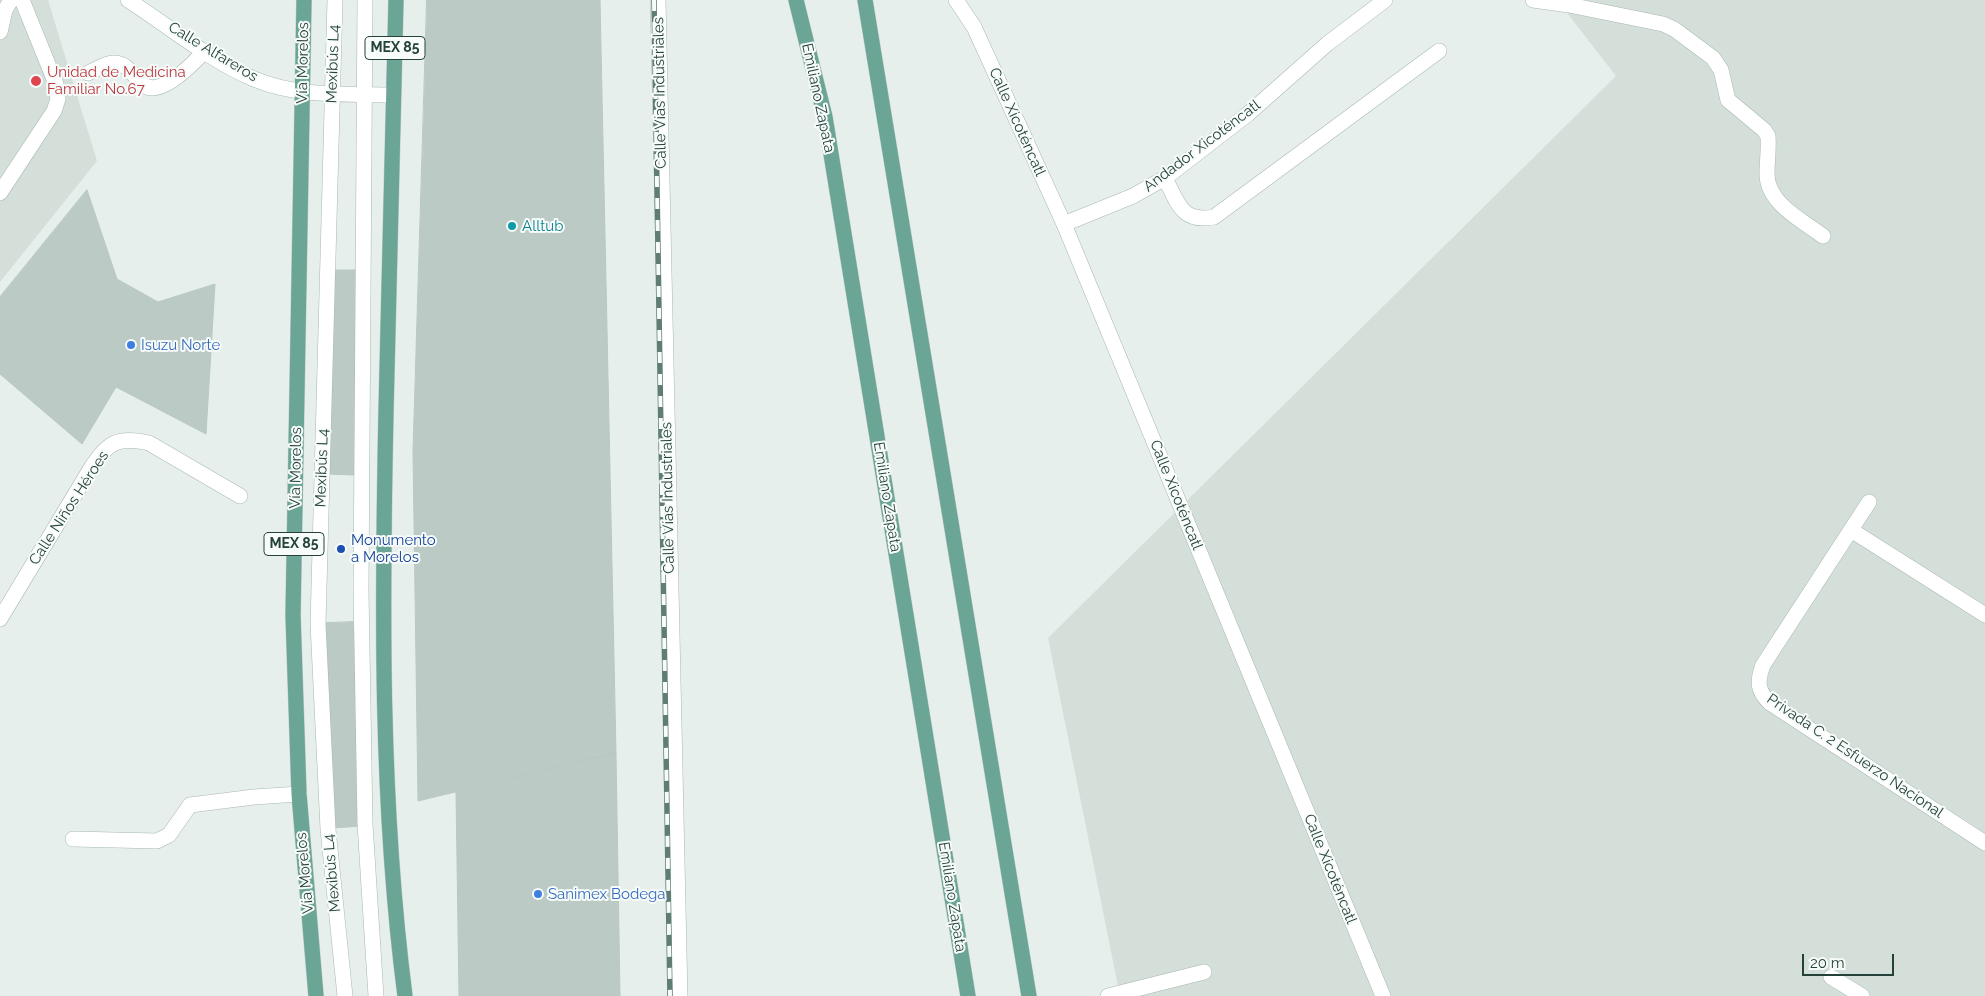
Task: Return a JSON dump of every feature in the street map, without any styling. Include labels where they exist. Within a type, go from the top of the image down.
[{"type":"main road","name":"Vía Morelos","points":[[304,0],[293,615],[298,794],[316,996]]},
{"type":"main road","name":"MEX 85","points":[[396,0],[382,610],[387,766],[393,871],[405,996]]},
{"type":"main road","name":"Emiliano Zapata","points":[[796,0],[825,117],[968,996]]},
{"type":"main road","points":[[865,0],[1029,996]]},
{"type":"street","points":[[0,32],[6,10],[12,0]]},
{"type":"street","points":[[0,193],[54,111],[58,99],[56,84],[22,0]]},
{"type":"street","name":"Mexibús L4","points":[[336,0],[318,624],[328,829],[345,996]]},
{"type":"street","name":"Mexibús L4","points":[[365,0],[361,600],[365,824],[376,996]]},
{"type":"street","name":"Calle Vías Industriales","points":[[658,0],[680,996]]},
{"type":"street","name":"Calle Xicoténcatl","points":[[956,0],[974,27],[1064,224],[1383,996]]},
{"type":"street","name":"Andador Xicoténcatl","points":[[1064,224],[1133,196],[1165,178],[1248,114],[1326,44],[1385,0]]},
{"type":"street","points":[[1533,0],[1569,5],[1664,24],[1674,29],[1713,58],[1721,70],[1728,100],[1764,130],[1768,136],[1767,177],[1771,191],[1777,200],[1823,236]]},
{"type":"street","name":"Calle Alfareros","points":[[136,2],[205,50],[255,80],[303,91],[393,96]]},
{"type":"street","points":[[88,73],[111,62],[117,63],[134,74],[142,84],[154,88],[162,86],[186,71],[205,50]]},
{"type":"street","points":[[1165,178],[1181,209],[1188,216],[1200,220],[1214,217],[1440,52]]},
{"type":"street","name":"Calle Niños Héroes","points":[[0,619],[91,468],[100,454],[112,443],[136,440],[149,443],[240,496]]},
{"type":"street","name":"Privada C. 2 Esfuerzo Nacional","points":[[1868,502],[1852,530],[1763,665],[1758,678],[1762,696],[1985,843]]},
{"type":"street","points":[[1852,530],[1985,615]]},
{"type":"street","points":[[73,839],[156,841],[169,835],[190,805],[298,794]]},
{"type":"street","points":[[1108,996],[1204,972]]},
{"type":"street","points":[[1831,978],[1862,996]]},
{"type":"shaded area","name":"Unidad de Medicina Familiar No.67","points":[[0,0],[48,0],[97,161],[0,282]]},
{"type":"shaded area","points":[[1557,0],[1985,0],[1985,996],[1120,996],[1048,638],[1616,76]]},
{"type":"building","name":"Alltub","points":[[427,0],[600,0],[616,753],[418,801],[413,452]]},
{"type":"building","points":[[87,190],[117,279],[158,302],[215,284],[206,434],[116,387],[82,444],[0,374],[0,297]]},
{"type":"building","points":[[333,270],[360,270],[355,475],[328,474]]},
{"type":"building","points":[[353,622],[361,826],[334,828],[326,623]]},
{"type":"building","name":"Sanimex Bodega","points":[[616,753],[620,996],[459,996],[456,792]]},
{"type":"railway","points":[[654,0],[670,996]]},
{"type":"place","name":"Unidad de Medicina Familiar No.67","points":[[36,81]]},
{"type":"place","name":"Alltub","points":[[512,226]]},
{"type":"place","name":"Isuzu Norte","points":[[131,345]]},
{"type":"place","name":"Monumento a Morelos","points":[[341,549]]},
{"type":"place","name":"Sanimex Bodega","points":[[538,894]]}]
